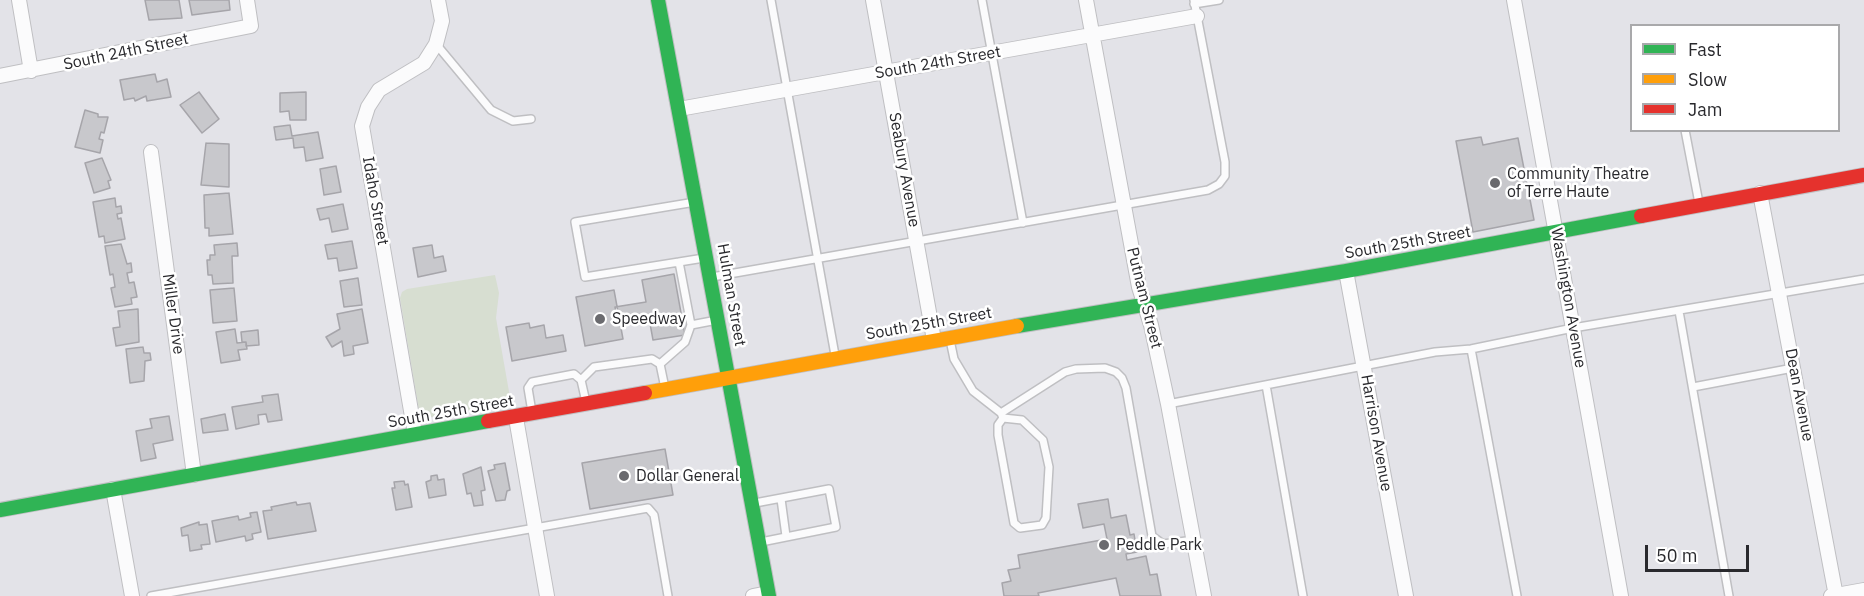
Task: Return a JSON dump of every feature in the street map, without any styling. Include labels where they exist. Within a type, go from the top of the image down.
[{"type":"main road","name":"Hulman Street","points":[[658,0],[698,202],[768,595]]},
{"type":"main road","name":"South 25th Street","points":[[0,510],[416,434],[516,418],[950,337],[1346,271],[1864,175]]},
{"type":"street","points":[[19,0],[31,71]]},
{"type":"street","name":"South 24th Street","points":[[0,76],[251,26],[247,0]]},
{"type":"street","name":"Idaho Street","points":[[416,434],[362,126],[368,107],[379,90],[424,63],[436,44],[442,21],[438,0]]},
{"type":"street","name":"Seabury Avenue","points":[[873,0],[934,340]]},
{"type":"street","name":"Putnam Street","points":[[1086,0],[1123,205],[1143,304],[1151,325],[1168,404],[1204,596]]},
{"type":"street","name":"Washington Avenue","points":[[1514,0],[1621,596]]},
{"type":"street","name":"South 24th Street","points":[[679,109],[1092,35],[1195,7]]},
{"type":"street","name":"Miller Drive","points":[[151,152],[194,476]]},
{"type":"street","name":"Dean Avenue","points":[[1760,194],[1794,368],[1834,596]]},
{"type":"street","name":"Harrison Avenue","points":[[1346,271],[1406,596]]},
{"type":"street","points":[[516,418],[547,596]]},
{"type":"street","points":[[113,489],[132,596]]},
{"type":"street","points":[[1834,596],[1864,590]]},
{"type":"street","points":[[753,596],[768,595]]},
{"type":"lane","points":[[771,0],[835,358]]},
{"type":"lane","points":[[982,0],[1023,223]]},
{"type":"lane","points":[[711,278],[1208,190],[1219,184],[1225,176],[1195,7],[1219,0]]},
{"type":"lane","points":[[436,44],[491,110],[513,121],[531,119]]},
{"type":"lane","points":[[1685,132],[1699,205]]},
{"type":"lane","points":[[698,202],[575,222],[585,277],[708,257]]},
{"type":"lane","points":[[660,364],[686,341],[691,325],[679,262]]},
{"type":"lane","points":[[1168,404],[1435,352],[1471,349],[1573,328],[1780,295],[1864,279]]},
{"type":"lane","points":[[1679,311],[1729,596]]},
{"type":"lane","points":[[691,325],[719,319]]},
{"type":"lane","points":[[950,337],[954,360],[967,384],[1002,416],[1022,420],[1028,425],[1043,440],[1048,453],[1046,518],[1042,525],[1020,528],[1014,523],[998,435],[998,424],[1002,416],[1065,372],[1076,369],[1105,369],[1116,372],[1122,378],[1126,388],[1152,536],[1163,544],[1194,540]]},
{"type":"lane","points":[[1471,349],[1517,596]]},
{"type":"lane","points":[[581,380],[594,367],[652,359],[660,364],[665,389]]},
{"type":"lane","points":[[1693,387],[1794,368]]},
{"type":"lane","points":[[533,414],[528,388],[532,382],[574,374],[581,380],[586,404]]},
{"type":"lane","points":[[1266,385],[1303,596]]},
{"type":"lane","points":[[752,504],[829,489],[836,527],[759,543]]},
{"type":"lane","points":[[782,499],[786,536]]},
{"type":"lane","points":[[151,596],[648,508],[654,515],[668,596]]},
{"type":"shaded area","points":[[495,275],[499,293],[496,318],[511,403],[426,418],[419,411],[400,298],[402,292],[407,289]]},
{"type":"building","points":[[145,0],[179,0],[182,18],[149,20]]},
{"type":"building","points":[[189,0],[229,0],[230,10],[192,15]]},
{"type":"building","points":[[155,74],[157,82],[167,79],[171,97],[147,101],[146,96],[135,101],[134,98],[124,100],[120,80]]},
{"type":"building","points":[[199,92],[219,119],[202,133],[180,105]]},
{"type":"building","points":[[306,92],[306,120],[290,120],[289,111],[280,112],[280,93]]},
{"type":"building","points":[[85,110],[98,114],[98,117],[108,117],[104,133],[101,132],[99,139],[103,140],[100,153],[75,147]]},
{"type":"building","points":[[290,125],[292,136],[318,132],[323,158],[306,161],[304,147],[294,148],[293,138],[276,140],[274,127]]},
{"type":"building","name":"Community Theatre of Terre Haute","points":[[1481,137],[1483,145],[1518,138],[1534,220],[1473,232],[1456,141]]},
{"type":"building","points":[[206,143],[229,144],[229,187],[201,185]]},
{"type":"building","points":[[102,158],[111,180],[108,181],[110,188],[94,193],[85,163]]},
{"type":"building","points":[[336,166],[341,192],[324,195],[320,169]]},
{"type":"building","points":[[229,193],[233,234],[209,236],[209,228],[205,228],[204,195]]},
{"type":"building","points":[[115,198],[116,207],[121,206],[122,213],[117,214],[118,219],[121,218],[125,239],[105,243],[104,236],[99,237],[93,202]]},
{"type":"building","points":[[343,204],[348,229],[332,232],[329,218],[320,220],[317,209]]},
{"type":"building","points":[[352,241],[357,268],[339,271],[337,258],[328,259],[325,245]]},
{"type":"building","points":[[237,243],[238,256],[232,256],[233,283],[213,284],[212,275],[208,275],[207,260],[210,260],[210,255],[215,255],[214,245]]},
{"type":"building","points":[[121,244],[127,264],[131,263],[132,272],[127,273],[129,283],[134,282],[137,297],[131,298],[132,304],[115,307],[111,288],[115,287],[113,274],[110,275],[105,246]]},
{"type":"building","points":[[432,245],[434,258],[443,256],[446,271],[418,277],[413,248]]},
{"type":"building","points":[[674,274],[685,335],[653,340],[649,318],[618,324],[615,307],[646,302],[642,280]]},
{"type":"building","points":[[358,278],[362,305],[344,307],[340,281]]},
{"type":"building","points":[[234,288],[237,321],[213,323],[210,290]]},
{"type":"building","points":[[614,290],[623,339],[585,346],[576,297]]},
{"type":"building","points":[[138,309],[139,342],[116,346],[113,328],[120,327],[118,311]]},
{"type":"building","points":[[362,309],[368,343],[353,346],[354,354],[344,356],[342,341],[332,347],[326,337],[340,329],[337,314]]},
{"type":"building","points":[[529,323],[530,328],[544,325],[546,338],[563,335],[566,351],[512,361],[506,327]]},
{"type":"building","points":[[235,329],[237,343],[246,342],[247,349],[238,350],[240,360],[221,363],[216,332]]},
{"type":"building","points":[[258,330],[259,345],[246,346],[246,342],[242,342],[241,332]]},
{"type":"building","points":[[143,347],[144,353],[150,353],[151,360],[145,361],[144,381],[130,383],[126,349]]},
{"type":"building","points":[[278,394],[282,420],[268,422],[266,414],[258,415],[259,424],[236,429],[232,407],[263,402],[262,396]]},
{"type":"building","points":[[225,414],[228,430],[203,433],[201,419]]},
{"type":"building","points":[[169,416],[173,440],[153,444],[156,458],[141,461],[136,431],[152,428],[150,419]]},
{"type":"building","points":[[665,449],[673,495],[590,509],[582,463]]},
{"type":"building","points":[[505,463],[510,490],[507,491],[505,500],[496,501],[488,471],[495,469],[494,465]]},
{"type":"building","points":[[481,467],[485,490],[481,491],[483,505],[474,506],[471,493],[467,494],[463,474]]},
{"type":"building","points":[[437,475],[438,480],[444,479],[446,495],[429,498],[426,482],[431,480],[431,476]]},
{"type":"building","points":[[404,481],[405,485],[408,484],[412,507],[396,510],[392,488],[395,488],[394,482]]},
{"type":"building","name":"Peddle Park","points":[[1108,499],[1111,518],[1126,515],[1130,535],[1134,534],[1137,552],[1126,554],[1127,560],[1146,556],[1150,575],[1157,574],[1161,596],[1120,596],[1116,578],[1038,593],[1039,596],[1004,596],[1002,583],[1011,581],[1008,570],[1020,568],[1018,555],[1107,539],[1104,524],[1083,528],[1078,504]]},
{"type":"building","points":[[296,502],[297,505],[310,503],[316,531],[268,539],[263,511]]},
{"type":"building","points":[[257,512],[261,532],[252,534],[253,539],[246,541],[245,536],[216,542],[212,521],[238,516],[239,520],[251,517],[250,513]]},
{"type":"building","points":[[199,522],[199,525],[207,524],[210,544],[201,545],[202,549],[190,551],[188,535],[182,536],[181,528]]},
{"type":"traffic: fast","points":[[658,0],[769,596]]},
{"type":"traffic: fast","points":[[1017,326],[1346,271],[1641,216]]},
{"type":"traffic: fast","points":[[0,510],[488,421]]},
{"type":"traffic: slow","points":[[645,393],[1017,326]]},
{"type":"traffic: jam","points":[[1641,216],[1864,175]]},
{"type":"traffic: jam","points":[[488,421],[645,393]]},
{"type":"place","name":"Community Theatre of Terre Haute","points":[[1495,183]]},
{"type":"place","name":"Speedway","points":[[600,319]]},
{"type":"place","name":"Dollar General","points":[[624,476]]},
{"type":"place","name":"Peddle Park","points":[[1104,545]]}]
